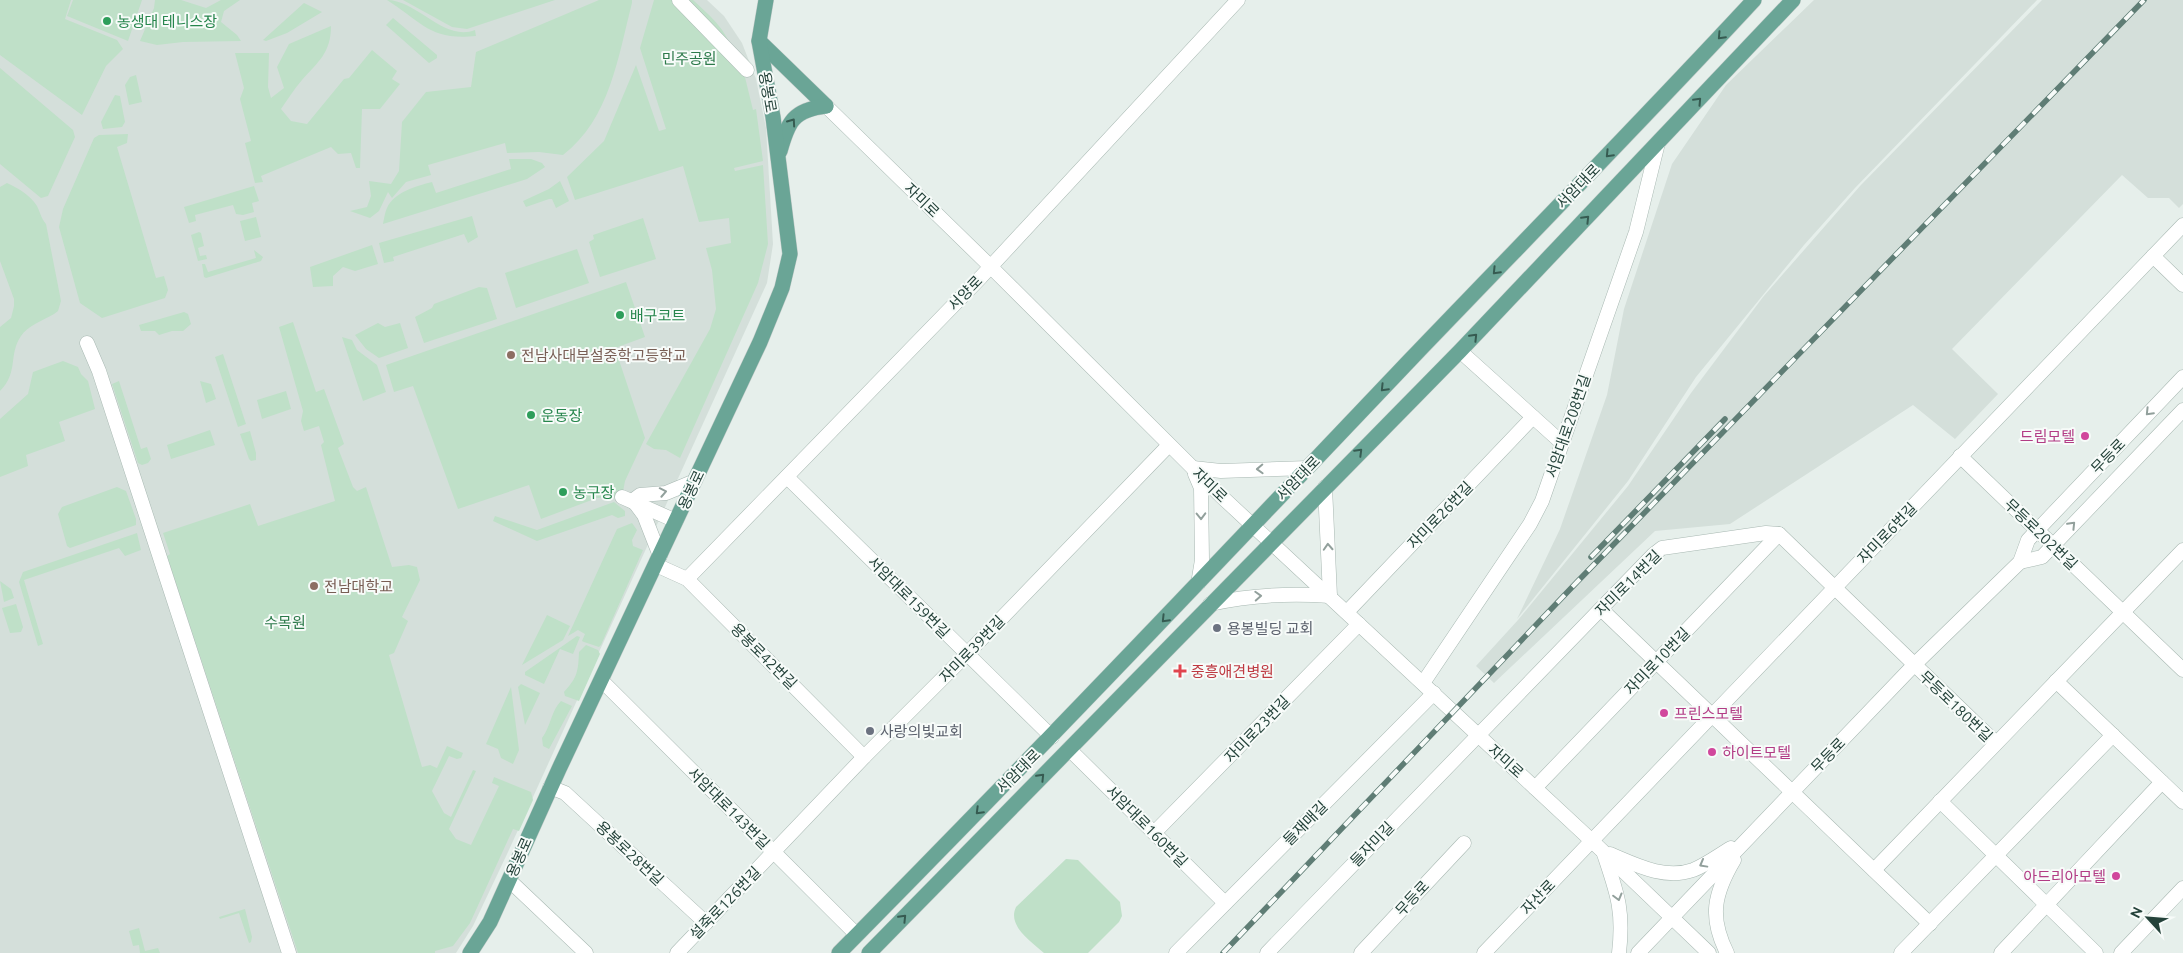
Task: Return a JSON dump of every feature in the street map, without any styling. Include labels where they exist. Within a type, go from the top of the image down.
[{"type":"main road","name":"용봉로","points":[[470,953],[490,922],[550,787],[760,342],[782,288],[788,266],[790,242],[773,117],[759,41],[766,0]]},
{"type":"main road","name":"서암대로","points":[[839,953],[1052,737],[1646,116],[1754,0]]},
{"type":"main road","name":"서암대로","points":[[876,951],[1210,604],[1460,351],[1792,0]]},
{"type":"main road","name":"자미로","points":[[759,41],[826,106]]},
{"type":"main road","points":[[778,158],[790,122],[798,113],[811,108],[826,106]]},
{"type":"street","points":[[679,0],[747,70]]},
{"type":"street","name":"서양로","points":[[687,580],[990,266],[1238,0]]},
{"type":"street","name":"자미로","points":[[826,106],[1169,445],[1672,916],[1709,953]]},
{"type":"street","name":"서암대로208번길","points":[[1423,683],[1530,524],[1542,501],[1636,232],[1658,143]]},
{"type":"street","name":"자미로6번길","points":[[1592,841],[2183,225]]},
{"type":"street","points":[[2153,256],[2183,285]]},
{"type":"street","points":[[87,344],[99,371],[290,953]]},
{"type":"street","points":[[1460,351],[1562,443]]},
{"type":"street","name":"무등로","points":[[1638,953],[1914,665],[2020,562],[2028,540],[2183,377]]},
{"type":"street","name":"무등로","points":[[2020,562],[2042,557],[2183,410]]},
{"type":"street","name":"자미로26번길","points":[[1347,612],[1533,417]]},
{"type":"street","name":"자미로39번길","points":[[774,853],[864,757],[967,654],[1169,445]]},
{"type":"street","name":"무등로202번길","points":[[1960,456],[2183,670]]},
{"type":"street","points":[[1198,584],[1202,560],[1201,488],[1193,468],[1221,471],[1308,468]]},
{"type":"street","name":"서암대로159번길","points":[[787,477],[1052,737]]},
{"type":"street","points":[[630,500],[640,496],[666,493],[694,481]]},
{"type":"street","points":[[1210,604],[1239,597],[1298,594],[1330,596],[1325,487]]},
{"type":"street","points":[[630,500],[676,521]]},
{"type":"street","points":[[630,500],[644,515],[658,560]]},
{"type":"street","name":"자미로14번길","points":[[1477,735],[1662,548],[1766,533],[1778,534]]},
{"type":"street","points":[[1778,534],[1834,588]]},
{"type":"street","name":"자미로10번길","points":[[1535,788],[1778,534]]},
{"type":"street","points":[[1996,743],[2183,550]]},
{"type":"street","name":"용봉로42번길","points":[[658,560],[687,580],[864,757]]},
{"type":"street","name":"무등로180번길","points":[[1834,588],[1996,743],[1874,870]]},
{"type":"street","points":[[1601,609],[1930,924]]},
{"type":"street","name":"자미로23번길","points":[[1154,833],[1359,624]]},
{"type":"street","name":"서암대로143번길","points":[[602,680],[857,935]]},
{"type":"street","points":[[2056,681],[2183,802]]},
{"type":"street","name":"들재매길","points":[[1176,953],[1434,693]]},
{"type":"street","name":"들자미길","points":[[1271,952],[1477,735]]},
{"type":"street","points":[[1901,953],[2113,735]]},
{"type":"street","name":"서암대로160번길","points":[[1069,749],[1225,903]]},
{"type":"street","points":[[2001,953],[2162,782]]},
{"type":"street","name":"용봉로28번길","points":[[550,787],[565,794],[706,923]]},
{"type":"street","points":[[1940,801],[2096,953]]},
{"type":"street","points":[[1602,851],[1650,870],[1677,874],[1694,869],[1746,840]]},
{"type":"street","points":[[1727,953],[1719,937],[1715,916],[1718,896],[1726,874],[1746,840]]},
{"type":"street","name":"자산로","points":[[1484,953],[1592,841]]},
{"type":"street","name":"무등로","points":[[1361,953],[1464,844]]},
{"type":"street","points":[[1602,851],[1620,901],[1622,929],[1619,953]]},
{"type":"street","name":"설죽로126번길","points":[[677,953],[774,853]]},
{"type":"street","points":[[509,880],[586,953]]},
{"type":"street","points":[[2121,953],[2183,888]]},
{"type":"shaded area","name":"전남대학교","points":[[0,0],[707,0],[724,16],[742,43],[756,79],[766,128],[773,244],[767,283],[508,852],[473,926],[456,953],[0,953]]},
{"type":"shaded area","points":[[1814,0],[2037,0],[1855,188],[1804,245],[1696,377],[1628,481],[1517,619],[1560,529],[1607,395],[1624,309],[1672,164],[1726,85]]},
{"type":"shaded area","points":[[2042,0],[2183,0],[2183,204],[2179,208],[2169,198],[2148,198],[2122,175],[1952,349],[1998,394],[1955,439],[1913,405],[1730,524],[1655,531],[1494,683],[1476,666],[1518,620],[1628,486],[1691,393],[1763,297],[1860,186]]},
{"type":"green space","points":[[0,0],[71,0],[65,19],[117,40],[123,49],[106,66],[82,115],[0,55]]},
{"type":"green space","name":"농생대 테니스장","points":[[73,0],[142,0],[128,41],[67,16]]},
{"type":"green space","points":[[155,0],[181,0],[206,8],[221,0],[240,0],[224,11],[221,22],[237,35],[241,41],[183,42],[157,45],[140,41],[154,8]]},
{"type":"green space","points":[[387,0],[409,6],[441,26],[452,30],[464,32],[475,30],[476,36],[460,37],[437,33]]},
{"type":"green space","points":[[403,0],[555,0],[467,29],[452,27]]},
{"type":"green space","points":[[599,0],[632,0],[632,3],[610,86],[602,105],[592,124],[563,155],[539,152],[507,153],[505,143],[428,165],[431,175],[406,182],[392,198],[388,192],[379,211],[370,218],[350,211],[367,207],[371,196],[369,181],[391,184],[399,171],[402,122],[426,92],[471,87],[476,52]]},
{"type":"green space","name":"민주공원","points":[[654,0],[674,0],[743,69],[753,110],[756,109],[763,161],[734,168],[735,171],[763,165],[768,244],[758,283],[680,458],[666,450],[654,449],[646,444],[710,329],[716,309],[712,270],[706,248],[731,243],[729,218],[699,222],[683,166],[575,200],[567,177],[604,141],[636,65],[659,131],[666,129],[640,48]]},
{"type":"green space","points":[[684,0],[693,0],[711,17],[720,27],[732,48]]},
{"type":"green space","points":[[304,3],[322,12],[287,33],[266,41],[263,40]]},
{"type":"green space","points":[[393,18],[437,55],[437,58],[429,63],[386,25]]},
{"type":"green space","points":[[331,26],[329,43],[326,50],[281,109],[291,121],[307,124],[344,79],[349,78],[372,50],[397,71],[392,79],[400,84],[380,109],[362,109],[360,168],[356,168],[351,153],[338,154],[331,147],[261,176],[263,182],[255,183],[245,143],[251,141],[240,99],[244,88],[235,53],[269,53],[268,87],[271,98],[284,88],[277,67],[289,44]]},
{"type":"green space","points":[[0,68],[73,130],[75,137],[48,196],[41,198],[0,164]]},
{"type":"green space","points":[[136,75],[142,102],[129,105],[125,85],[130,77]]},
{"type":"green space","points":[[115,95],[120,96],[125,122],[122,127],[103,129],[101,122]]},
{"type":"green space","points":[[128,134],[127,143],[117,147],[156,278],[164,276],[168,290],[165,298],[102,318],[80,303],[59,227],[63,209],[94,138],[99,135]]},
{"type":"green space","points":[[509,159],[531,159],[542,163],[545,167],[527,179],[383,224],[390,202],[406,190],[432,182],[436,193],[511,169]]},
{"type":"green space","points":[[560,181],[569,201],[556,208],[552,199],[526,207],[523,201],[549,189]]},
{"type":"green space","points":[[7,183],[31,198],[46,224],[61,301],[58,311],[31,326],[21,336],[15,350],[12,370],[6,384],[0,391],[0,327],[11,318],[14,306],[14,299],[0,261],[0,187]]},
{"type":"green space","points":[[254,186],[259,201],[252,203],[254,212],[243,215],[236,214],[233,205],[195,215],[196,221],[189,223],[184,207]]},
{"type":"green space","points":[[472,216],[478,237],[468,243],[464,234],[393,257],[394,261],[384,263],[379,243]]},
{"type":"green space","points":[[256,217],[261,237],[245,241],[240,221]]},
{"type":"green space","points":[[643,218],[656,259],[600,277],[589,242],[594,239],[593,235]]},
{"type":"green space","points":[[201,233],[204,246],[198,248],[200,256],[206,255],[207,259],[198,261],[191,235]]},
{"type":"green space","points":[[372,245],[378,264],[355,271],[343,267],[333,276],[333,286],[313,287],[310,267]]},
{"type":"green space","points":[[577,249],[589,283],[516,308],[505,273]]},
{"type":"green space","points":[[254,250],[263,257],[261,261],[206,278],[204,277],[202,264],[205,264],[208,272],[256,258]]},
{"type":"green space","name":"운동장","points":[[626,282],[645,337],[615,348],[645,438],[625,481],[622,497],[597,498],[541,519],[529,485],[458,509],[413,386],[394,392],[386,365]]},
{"type":"green space","points":[[479,287],[487,288],[497,319],[424,343],[415,317],[432,308],[434,304]]},
{"type":"green space","points":[[184,312],[188,314],[191,324],[183,331],[172,331],[159,335],[155,331],[141,331],[139,325]]},
{"type":"green space","name":"수목원","points":[[293,322],[316,392],[324,389],[344,444],[338,448],[353,487],[357,491],[366,487],[392,567],[409,565],[417,567],[420,580],[402,617],[408,621],[394,653],[389,655],[422,767],[430,765],[437,768],[447,746],[463,753],[461,758],[457,759],[449,756],[432,791],[444,813],[451,817],[473,770],[476,771],[449,829],[456,839],[471,845],[499,786],[492,783],[494,777],[531,792],[533,800],[519,831],[513,829],[470,923],[453,946],[435,951],[435,953],[298,953],[167,556],[170,554],[163,533],[250,504],[258,526],[335,501],[321,445],[324,442],[319,426],[304,431],[301,421],[303,411],[279,327]]},
{"type":"green space","points":[[378,323],[385,327],[400,323],[408,348],[379,358],[366,349],[355,335]]},
{"type":"green space","points":[[342,337],[352,340],[357,350],[377,365],[386,392],[363,401]]},
{"type":"green space","points":[[223,354],[246,424],[238,427],[215,357]]},
{"type":"green space","points":[[63,361],[78,367],[81,374],[88,381],[95,409],[59,422],[65,441],[26,455],[28,466],[0,477],[0,419],[28,394],[33,372]]},
{"type":"green space","points":[[119,381],[141,449],[147,447],[151,459],[148,463],[142,465],[138,463],[112,384]]},
{"type":"green space","points":[[200,381],[211,384],[216,399],[206,403]]},
{"type":"green space","points":[[286,391],[291,409],[262,419],[257,400]]},
{"type":"green space","points":[[210,430],[215,445],[171,459],[167,445]]},
{"type":"green space","points":[[250,431],[256,453],[256,460],[251,461],[240,434]]},
{"type":"green space","points":[[117,487],[126,491],[136,519],[136,525],[70,548],[67,546],[58,514],[62,507]]},
{"type":"green space","points":[[614,502],[625,511],[625,516],[618,518],[612,515],[537,541],[493,521],[495,516],[537,530]]},
{"type":"green space","points":[[632,523],[637,530],[632,540],[633,546],[643,550],[601,645],[599,647],[582,641],[585,634],[578,630],[568,636],[617,529]]},
{"type":"green space","points":[[137,533],[141,550],[125,556],[119,548],[24,580],[43,644],[38,646],[19,582],[23,572]]},
{"type":"green space","points":[[0,581],[11,589],[14,598],[4,602]]},
{"type":"green space","points":[[16,604],[23,627],[21,632],[10,633],[2,608]]},
{"type":"green space","points":[[547,615],[570,626],[563,640],[522,665]]},
{"type":"green space","points":[[577,636],[580,637],[573,654],[560,649],[544,684],[525,675],[525,672]]},
{"type":"green space","points":[[586,645],[598,650],[600,654],[579,701],[565,696],[564,692],[575,678],[578,669],[579,652]]},
{"type":"green space","points":[[521,684],[540,693],[525,725],[518,687]]},
{"type":"green space","points":[[511,687],[519,750],[513,764],[501,758],[498,749],[486,744]]},
{"type":"green space","points":[[561,701],[572,706],[549,749],[543,746],[542,738],[555,709]]},
{"type":"green space","points":[[1066,859],[1078,860],[1120,902],[1122,916],[1119,922],[1088,953],[1044,953],[1017,927],[1014,914],[1016,907]]},
{"type":"green space","points":[[245,909],[252,937],[249,943],[239,913],[220,919],[219,917]]},
{"type":"green space","points":[[139,928],[145,951],[158,948],[160,953],[140,953],[139,945],[133,946],[129,931]]},
{"type":"railway","points":[[1223,953],[1577,582],[2144,0]]},
{"type":"railway","points":[[1591,557],[1725,419]]},
{"type":"place","name":"농생대 테니스장","points":[[107,21]]},
{"type":"place","name":"배구코트","points":[[620,315]]},
{"type":"place","name":"전남사대부설중학고등학교","points":[[511,355]]},
{"type":"place","name":"운동장","points":[[531,415]]},
{"type":"place","name":"드림모텔","points":[[2085,436]]},
{"type":"place","name":"농구장","points":[[563,492]]},
{"type":"place","name":"전남대학교","points":[[314,586]]},
{"type":"place","name":"용봉빌딩 교회","points":[[1217,628]]},
{"type":"place","name":"중흥애견병원","points":[[1180,671]]},
{"type":"place","name":"프린스모텔","points":[[1664,713]]},
{"type":"place","name":"사랑의빛교회","points":[[870,731]]},
{"type":"place","name":"하이트모텔","points":[[1712,752]]},
{"type":"place","name":"아드리아모텔","points":[[2116,876]]}]
